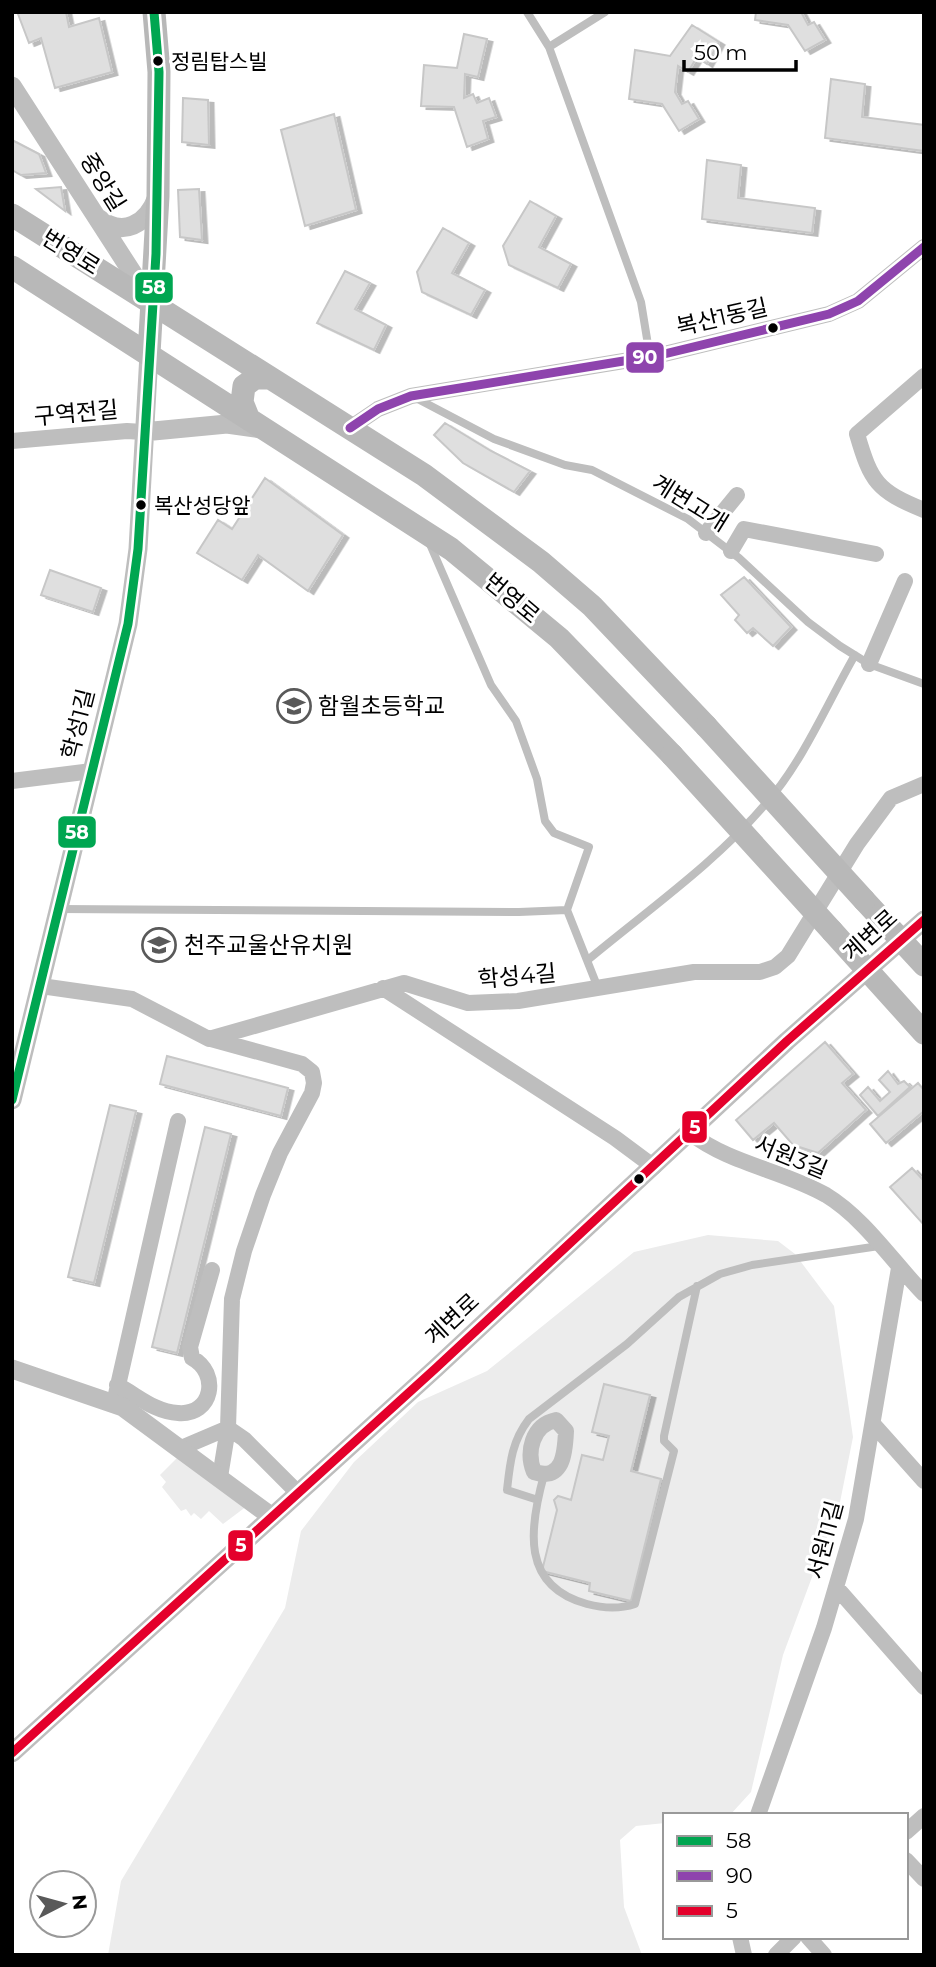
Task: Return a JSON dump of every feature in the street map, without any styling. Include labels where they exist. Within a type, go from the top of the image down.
[{"type":"main road","points":[[149,354],[158,196],[159,72],[154,12]]},
{"type":"main road","name":"번영로","points":[[12,215],[435,482],[541,562],[592,606],[706,726],[924,965]]},
{"type":"main road","name":"번영로","points":[[12,267],[425,531],[510,595],[559,638],[672,755],[924,1034]]},
{"type":"main road","points":[[248,417],[242,402],[244,387],[255,378],[270,378]]},
{"type":"street","name":"중앙길","points":[[12,86],[153,304]]},
{"type":"street","points":[[98,218],[113,227],[131,227],[147,217],[158,196]]},
{"type":"street","name":"복산1동길","points":[[350,428],[378,409],[411,396],[650,356],[830,314],[858,301],[924,247]]},
{"type":"street","name":"학성1길","points":[[12,1100],[128,624],[138,549],[149,354]]},
{"type":"street","points":[[924,376],[857,434],[868,470],[890,496],[924,510]]},
{"type":"street","points":[[144,432],[227,424],[272,432]]},
{"type":"street","name":"구역전길","points":[[12,441],[127,430],[144,432]]},
{"type":"street","points":[[706,533],[737,495]]},
{"type":"street","points":[[731,551],[744,529],[876,554]]},
{"type":"street","points":[[870,664],[905,581]]},
{"type":"street","points":[[12,781],[92,771]]},
{"type":"street","name":"학성4길","points":[[208,1039],[383,988],[414,984],[468,1003],[518,1001],[695,972],[760,972],[775,967],[788,956],[857,844],[891,798],[924,785]]},
{"type":"street","name":"계변로","points":[[12,1753],[924,920]]},
{"type":"street","points":[[41,986],[132,999],[208,1039],[302,1064],[312,1072],[314,1083],[303,1114],[280,1153],[244,1251],[232,1299],[228,1428],[220,1477]]},
{"type":"street","points":[[383,988],[615,1138],[654,1167]]},
{"type":"street","points":[[116,1394],[178,1121]]},
{"type":"street","name":"서원3길","points":[[690,1133],[720,1153],[809,1186],[830,1198],[924,1294]]},
{"type":"street","name":"서원11길","points":[[759,1813],[836,1587],[856,1519],[899,1268]]},
{"type":"street","points":[[12,1369],[116,1394],[167,1412],[188,1413],[206,1401],[208,1376],[202,1363],[192,1358],[190,1347],[212,1270]]},
{"type":"street","points":[[116,1394],[181,1448],[272,1517]]},
{"type":"street","points":[[874,1425],[924,1481]]},
{"type":"street","points":[[181,1448],[228,1428]]},
{"type":"street","points":[[228,1428],[299,1493]]},
{"type":"street","points":[[836,1587],[924,1687]]},
{"type":"street","points":[[908,1830],[924,1816]]},
{"type":"street","points":[[908,1862],[924,1879]]},
{"type":"street","points":[[776,1955],[792,1939]]},
{"type":"street","points":[[810,1939],[824,1955]]},
{"type":"lane","points":[[527,12],[550,47],[641,302],[650,356]]},
{"type":"lane","points":[[550,47],[605,12]]},
{"type":"lane","name":"계변고개","points":[[411,396],[494,439],[565,465],[593,470],[688,519],[731,551],[808,622],[855,655],[870,664],[924,684]]},
{"type":"lane","points":[[425,531],[491,685],[516,721],[537,779],[545,821],[554,833],[589,847],[566,910],[589,960],[598,988]]},
{"type":"lane","points":[[589,960],[723,846],[768,802],[793,769],[855,655]]},
{"type":"lane","points":[[59,909],[566,910]]},
{"type":"lane","points":[[538,1500],[507,1490],[512,1448],[525,1424],[696,1286],[720,1274],[752,1265],[879,1246]]},
{"type":"lane","points":[[544,1475],[538,1500],[535,1560],[542,1577],[556,1591],[576,1601],[596,1606],[625,1608],[635,1604],[674,1451],[664,1441],[664,1436],[696,1286]]},
{"type":"shaded area","points":[[708,1235],[778,1241],[795,1254],[834,1306],[853,1437],[840,1502],[783,1655],[751,1792],[732,1813],[663,1813],[663,1823],[636,1826],[620,1840],[624,1907],[642,1955],[108,1955],[121,1881],[285,1608],[301,1531],[354,1462],[418,1402],[487,1371],[634,1252]]},
{"type":"shaded area","points":[[178,1457],[247,1506],[223,1524],[209,1511],[201,1519],[194,1513],[191,1516],[186,1509],[181,1511],[162,1487],[166,1482],[160,1475]]},
{"type":"building","name":"정림탑스빌","points":[[66,12],[69,27],[99,18],[112,72],[55,88],[41,38],[29,43],[18,14]]},
{"type":"building","points":[[756,12],[801,12],[808,25],[814,22],[825,40],[805,51],[788,25],[755,20]]},
{"type":"building","points":[[692,25],[719,42],[707,64],[697,57],[688,72],[678,66],[675,92],[682,104],[688,101],[699,119],[679,131],[662,104],[629,99],[635,50],[670,56]]},
{"type":"building","points":[[464,34],[487,39],[478,77],[465,74],[464,98],[473,94],[477,103],[489,98],[496,117],[483,121],[488,139],[467,147],[454,107],[421,106],[424,65],[457,68]]},
{"type":"building","points":[[831,79],[865,84],[862,117],[924,125],[924,151],[825,138]]},
{"type":"building","points":[[183,98],[208,100],[209,145],[182,142]]},
{"type":"building","points":[[334,114],[356,210],[305,226],[281,130]]},
{"type":"building","points":[[12,140],[39,154],[46,173],[21,175],[12,170]]},
{"type":"building","points":[[707,160],[741,165],[738,198],[815,208],[812,233],[702,219]]},
{"type":"building","points":[[61,187],[65,211],[36,189]]},
{"type":"building","points":[[199,189],[202,240],[180,237],[178,190]]},
{"type":"building","points":[[530,201],[556,216],[539,247],[571,264],[558,288],[509,265],[503,246]]},
{"type":"building","points":[[443,228],[469,243],[452,273],[485,290],[471,315],[422,292],[417,272]]},
{"type":"building","points":[[345,271],[370,283],[355,309],[386,325],[374,350],[317,323]]},
{"type":"building","points":[[445,423],[530,471],[514,492],[463,463],[434,435]]},
{"type":"building","points":[[265,478],[343,535],[308,591],[258,555],[242,580],[197,553],[218,520],[232,529]]},
{"type":"building","points":[[50,570],[101,588],[93,612],[41,595]]},
{"type":"building","points":[[744,577],[791,627],[773,646],[753,628],[747,633],[735,620],[739,615],[721,595]]},
{"type":"building","points":[[825,1042],[853,1074],[842,1083],[866,1110],[818,1153],[793,1145],[774,1123],[753,1140],[736,1120]]},
{"type":"building","points":[[167,1056],[288,1088],[281,1116],[160,1084]]},
{"type":"building","points":[[888,1071],[898,1084],[904,1081],[910,1087],[878,1116],[860,1095],[868,1087],[880,1101],[890,1092],[879,1080]]},
{"type":"building","points":[[918,1083],[924,1090],[924,1111],[886,1143],[870,1124]]},
{"type":"building","points":[[110,1105],[136,1111],[94,1283],[68,1277]]},
{"type":"building","points":[[205,1127],[231,1134],[177,1353],[152,1347]]},
{"type":"building","points":[[912,1168],[924,1181],[924,1225],[890,1187]]},
{"type":"building","points":[[604,1384],[650,1395],[631,1471],[661,1479],[631,1601],[589,1591],[590,1583],[542,1571],[557,1510],[554,1500],[558,1496],[571,1500],[582,1455],[603,1460],[609,1436],[592,1432]]},
{"type":"transit line","name":"58","points":[[12,1100],[128,624],[138,549],[156,254],[159,72],[154,12]]},
{"type":"transit line","name":"90","points":[[350,428],[378,409],[411,396],[660,355],[829,314],[858,301],[924,247]]},
{"type":"transit line","name":"5","points":[[12,1753],[436,1368],[787,1041],[924,920]]},
{"type":"place","name":"정림탑스빌","points":[[158,61]]},
{"type":"place","name":"복산성당앞","points":[[141,505]]},
{"type":"place","name":"함월초등학교","points":[[294,706]]},
{"type":"place","name":"천주교울산유치원","points":[[159,945]]}]
